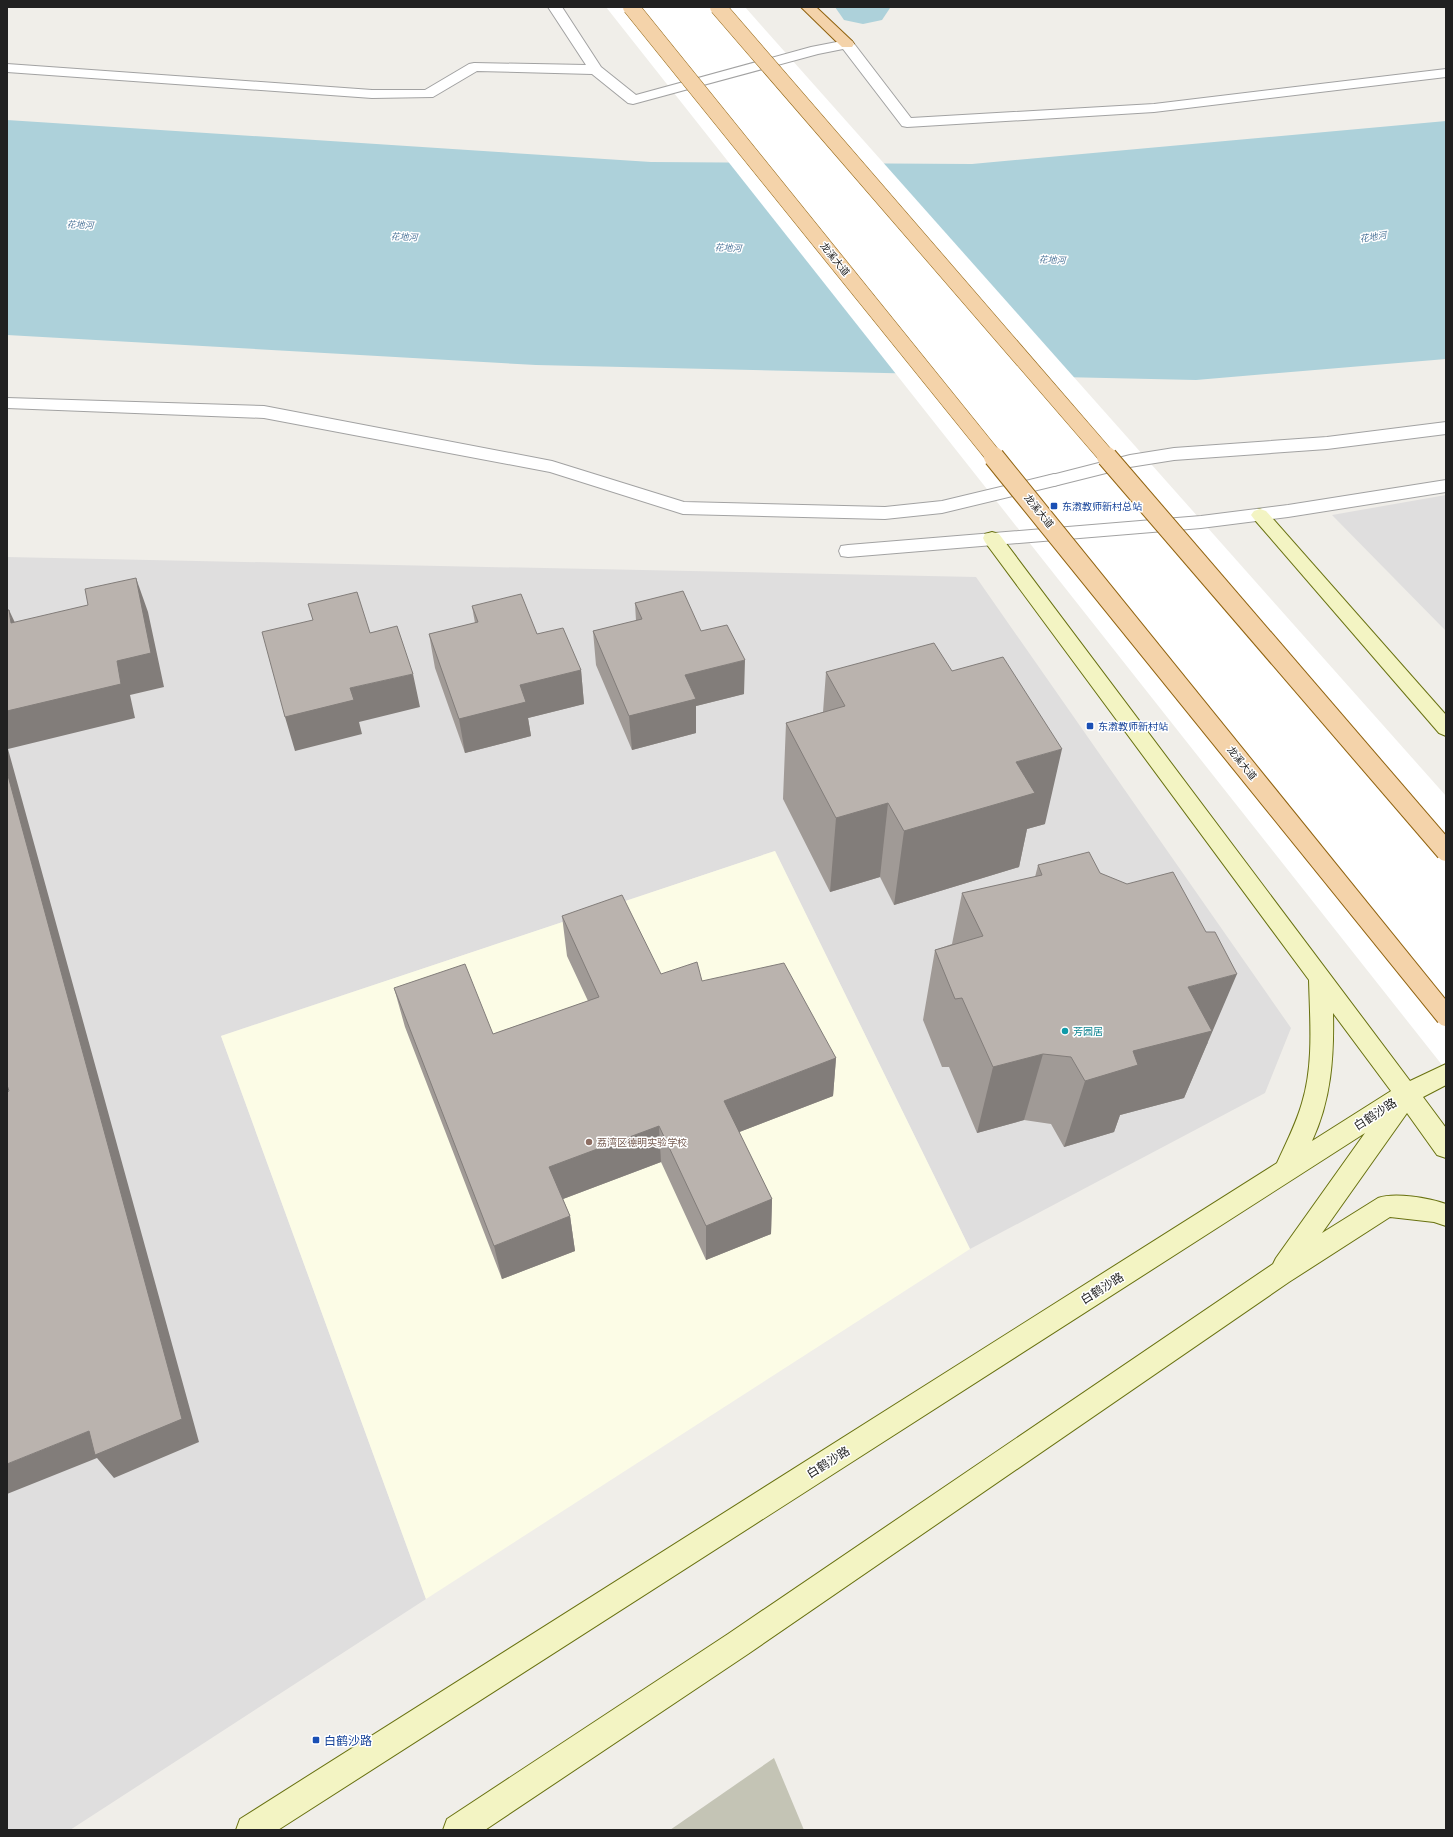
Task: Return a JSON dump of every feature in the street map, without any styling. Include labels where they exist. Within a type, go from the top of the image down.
[{"type":"main road","name":"龙溪大道","points":[[631,7],[1446,1016]]},
{"type":"main road","points":[[718,7],[984,316],[1244,614],[1446,851]]},
{"type":"main road","points":[[808,7],[846,44]]},
{"type":"street","points":[[555,7],[596,70],[633,100],[816,50],[846,44],[907,123],[1154,108],[1446,73]]},
{"type":"street","points":[[7,68],[372,94],[428,94],[474,67],[596,70]]},
{"type":"street","points":[[7,403],[264,412],[552,467],[683,508],[885,513],[942,507],[1130,461],[1174,454],[1327,443],[1446,428]]},
{"type":"street","points":[[848,551],[1201,522],[1260,515],[1446,486]]},
{"type":"street","points":[[1260,515],[1446,728]]},
{"type":"street","points":[[992,538],[1446,1147]]},
{"type":"street","points":[[1285,1172],[1310,1118],[1318,1081],[1322,1044],[1320,979]]},
{"type":"street","name":"白鹤沙路","points":[[251,1830],[1406,1094],[1446,1074]]},
{"type":"street","points":[[1280,1274],[1406,1094]]},
{"type":"street","points":[[458,1830],[732,1648],[1280,1274],[1387,1206],[1434,1211],[1446,1215]]},
{"type":"shaded area","points":[[1446,495],[1446,631],[1332,515]]},
{"type":"shaded area","name":"芳园居","points":[[7,557],[976,577],[1291,1028],[1265,1093],[970,1249],[775,851],[221,1036],[426,1599],[70,1830],[7,1830]]},
{"type":"shaded area","name":"荔湾区德明实验学校","points":[[775,851],[970,1249],[426,1599],[221,1036]]},
{"type":"shaded area","points":[[774,1758],[804,1830],[670,1830]]},
{"type":"water","name":"花地河","points":[[7,120],[651,162],[972,164],[1446,121],[1446,359],[1196,380],[536,365],[7,335]]},
{"type":"pier","points":[[606,7],[745,7],[1446,796],[1446,1070]]},
{"type":"building","points":[[136,578],[151,653],[117,661],[121,684],[7,711],[7,610],[9,610],[11,623],[88,605],[85,589]]},
{"type":"building","points":[[683,591],[701,631],[727,625],[745,660],[685,675],[696,699],[629,716],[593,631],[642,619],[635,603]]},
{"type":"building","points":[[357,592],[370,633],[397,626],[413,674],[350,688],[354,700],[285,717],[262,632],[313,620],[308,604]]},
{"type":"building","points":[[521,594],[537,634],[563,628],[581,670],[520,685],[526,702],[459,719],[429,634],[478,622],[472,606]]},
{"type":"building","points":[[934,643],[952,671],[1003,657],[1062,749],[1016,762],[1035,793],[904,831],[888,803],[836,818],[786,723],[845,706],[826,672]]},
{"type":"building","points":[[7,772],[182,1419],[95,1455],[89,1431],[7,1464],[7,1092],[9,1091],[7,1085]]},
{"type":"building","points":[[1089,852],[1100,873],[1127,884],[1173,872],[1206,932],[1215,932],[1237,974],[1188,987],[1212,1031],[1133,1051],[1138,1065],[1085,1081],[1071,1057],[1043,1054],[993,1067],[962,998],[955,999],[935,950],[983,936],[962,893],[1042,875],[1038,865]]},
{"type":"building","points":[[622,895],[661,974],[697,962],[702,981],[784,963],[836,1058],[724,1101],[772,1199],[706,1226],[659,1126],[549,1167],[570,1216],[494,1246],[394,988],[465,964],[493,1034],[599,997],[562,916]]},
{"type":"place","name":"东漖教师新村总站","points":[[1054,506]]},
{"type":"place","name":"东漖教师新村站","points":[[1090,726]]},
{"type":"place","name":"芳园居","points":[[1065,1031]]},
{"type":"place","name":"荔湾区德明实验学校","points":[[589,1142]]},
{"type":"place","name":"白鹤沙路","points":[[316,1740]]}]
